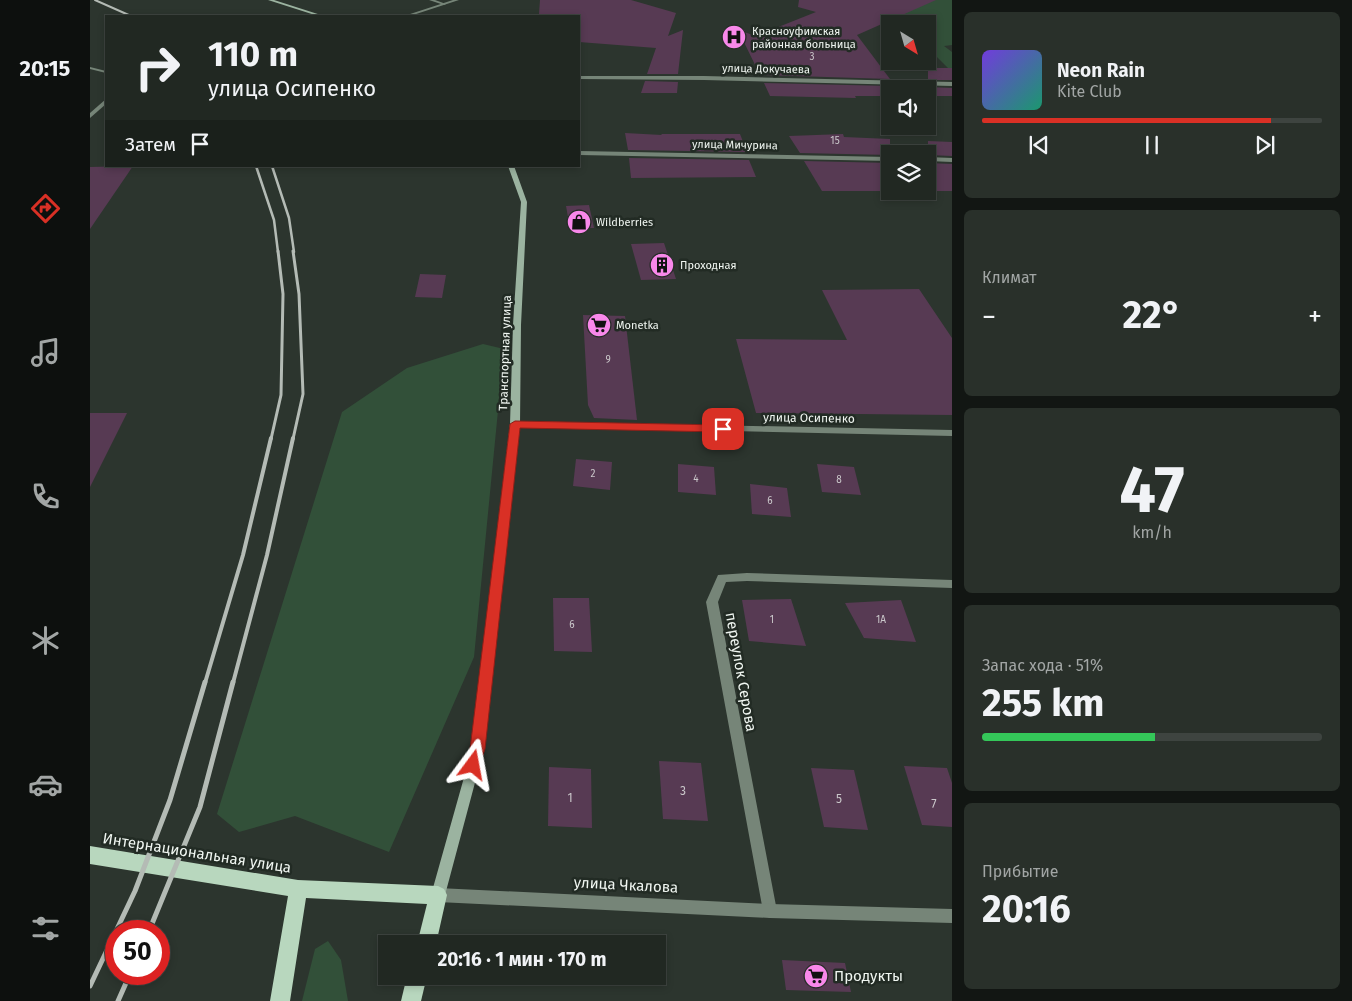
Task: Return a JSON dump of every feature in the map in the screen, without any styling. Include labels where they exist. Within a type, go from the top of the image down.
[{"type":"main road","points":[[270,0],[319,15]]},
{"type":"main road","name":"Транспортная улица","points":[[438,895],[478,749],[515,424],[517,325],[524,202],[511,167]]},
{"type":"main road","name":"Интернациональная улица","points":[[90,855],[298,889]]},
{"type":"main road","points":[[280,1001],[298,889]]},
{"type":"main road","name":"улица Чкалова","points":[[298,889],[438,895]]},
{"type":"main road","points":[[428,935],[438,895]]},
{"type":"main road","points":[[411,1001],[415,985]]},
{"type":"street","points":[[431,0],[444,4]]},
{"type":"street","points":[[409,15],[457,0]]},
{"type":"street","points":[[90,68],[105,72]]},
{"type":"street","name":"улица Докучаева","points":[[580,78],[704,78],[952,84]]},
{"type":"street","points":[[90,116],[105,102]]},
{"type":"street","name":"улица Мичурина","points":[[580,153],[881,158]]},
{"type":"street","points":[[936,159],[952,160]]},
{"type":"street","name":"улица Осипенко","points":[[515,424],[952,433]]},
{"type":"street","name":"переулок Серова","points":[[770,911],[712,602],[722,578],[747,577],[952,584]]},
{"type":"street","name":"улица Чкалова","points":[[438,895],[770,911],[952,916]]},
{"type":"green space","points":[[838,0],[952,0],[952,45],[944,46],[952,52],[952,72],[936,56],[936,15],[891,15]]},
{"type":"green space","points":[[483,344],[504,349],[474,657],[389,852],[295,816],[239,832],[217,814],[342,412],[407,368]]},
{"type":"green space","points":[[328,941],[341,960],[348,1001],[302,1001],[315,949]]},
{"type":"building","points":[[540,0],[631,0],[676,13],[668,36],[683,30],[678,74],[647,74],[656,48],[580,42],[580,15],[539,14]]},
{"type":"building","points":[[799,0],[936,0],[902,15],[881,15],[881,24],[857,35],[881,67],[881,70],[883,70],[890,79],[760,75],[738,30],[756,36],[816,12],[798,7]]},
{"type":"building","points":[[952,68],[952,80],[928,80],[928,70]]},
{"type":"building","points":[[645,81],[678,82],[677,93],[641,93]]},
{"type":"building","points":[[764,83],[881,86],[881,96],[855,96],[856,98],[770,96]]},
{"type":"building","points":[[936,87],[952,88],[952,96],[936,96]]},
{"type":"building","points":[[625,133],[662,135],[740,134],[747,152],[628,150]]},
{"type":"building","points":[[843,134],[844,137],[890,139],[890,145],[881,145],[881,155],[800,153],[789,136]]},
{"type":"building","points":[[928,141],[952,142],[952,156],[936,155],[936,145],[928,145]]},
{"type":"building","points":[[629,158],[749,160],[756,177],[631,178]]},
{"type":"building","points":[[804,161],[881,163],[881,191],[822,191]]},
{"type":"building","points":[[936,163],[952,164],[952,191],[936,191]]},
{"type":"building","points":[[90,167],[132,167],[90,229]]},
{"type":"building","points":[[589,205],[594,228],[570,228],[566,206]]},
{"type":"building","name":"Проходная","points":[[664,243],[676,279],[641,280],[631,244]]},
{"type":"building","points":[[420,274],[446,275],[442,298],[415,297]]},
{"type":"building","points":[[919,289],[952,338],[952,415],[756,413],[736,339],[847,340],[822,290]]},
{"type":"building","points":[[583,315],[625,316],[637,420],[594,418],[588,405]]},
{"type":"building","points":[[90,413],[127,413],[90,487]]},
{"type":"building","points":[[576,459],[612,462],[610,490],[573,486]]},
{"type":"building","points":[[678,464],[714,467],[716,495],[678,492]]},
{"type":"building","points":[[817,464],[854,467],[861,495],[822,492]]},
{"type":"building","points":[[750,484],[787,488],[791,517],[752,514]]},
{"type":"building","points":[[553,598],[589,598],[592,652],[554,651]]},
{"type":"building","points":[[791,599],[806,646],[749,641],[742,600]]},
{"type":"building","points":[[901,600],[916,642],[864,638],[845,603]]},
{"type":"building","points":[[659,761],[701,763],[708,821],[663,819]]},
{"type":"building","points":[[904,766],[947,768],[952,783],[952,827],[922,825]]},
{"type":"building","points":[[549,767],[591,769],[592,828],[548,826]]},
{"type":"building","points":[[811,768],[854,770],[868,830],[824,827]]},
{"type":"building","name":"Продукты","points":[[782,960],[845,963],[851,992],[786,990]]},
{"type":"railway","points":[[95,0],[129,15]]},
{"type":"railway","points":[[256,167],[274,220],[278,252]]},
{"type":"railway","points":[[272,167],[289,218],[294,252]]},
{"type":"railway","points":[[271,439],[281,395],[283,294],[278,251]]},
{"type":"railway","points":[[293,251],[299,294],[303,394],[293,439]]},
{"type":"railway","points":[[205,683],[243,555],[271,438]]},
{"type":"railway","points":[[233,683],[267,555],[293,438]]},
{"type":"railway","points":[[90,986],[135,891],[170,800],[205,682]]},
{"type":"railway","points":[[154,920],[200,807],[233,682]]},
{"type":"railway","points":[[118,1001],[125,985]]},
{"type":"place","name":"Красноуфимская районная больница","points":[[734,37]]},
{"type":"place","name":"Wildberries","points":[[579,222]]},
{"type":"place","name":"Проходная","points":[[662,265]]},
{"type":"place","name":"Monetka","points":[[599,325]]},
{"type":"place","name":"Продукты","points":[[816,976]]},
{"type":"route","points":[[473,765],[478,749],[515,424],[723,429]]}]
